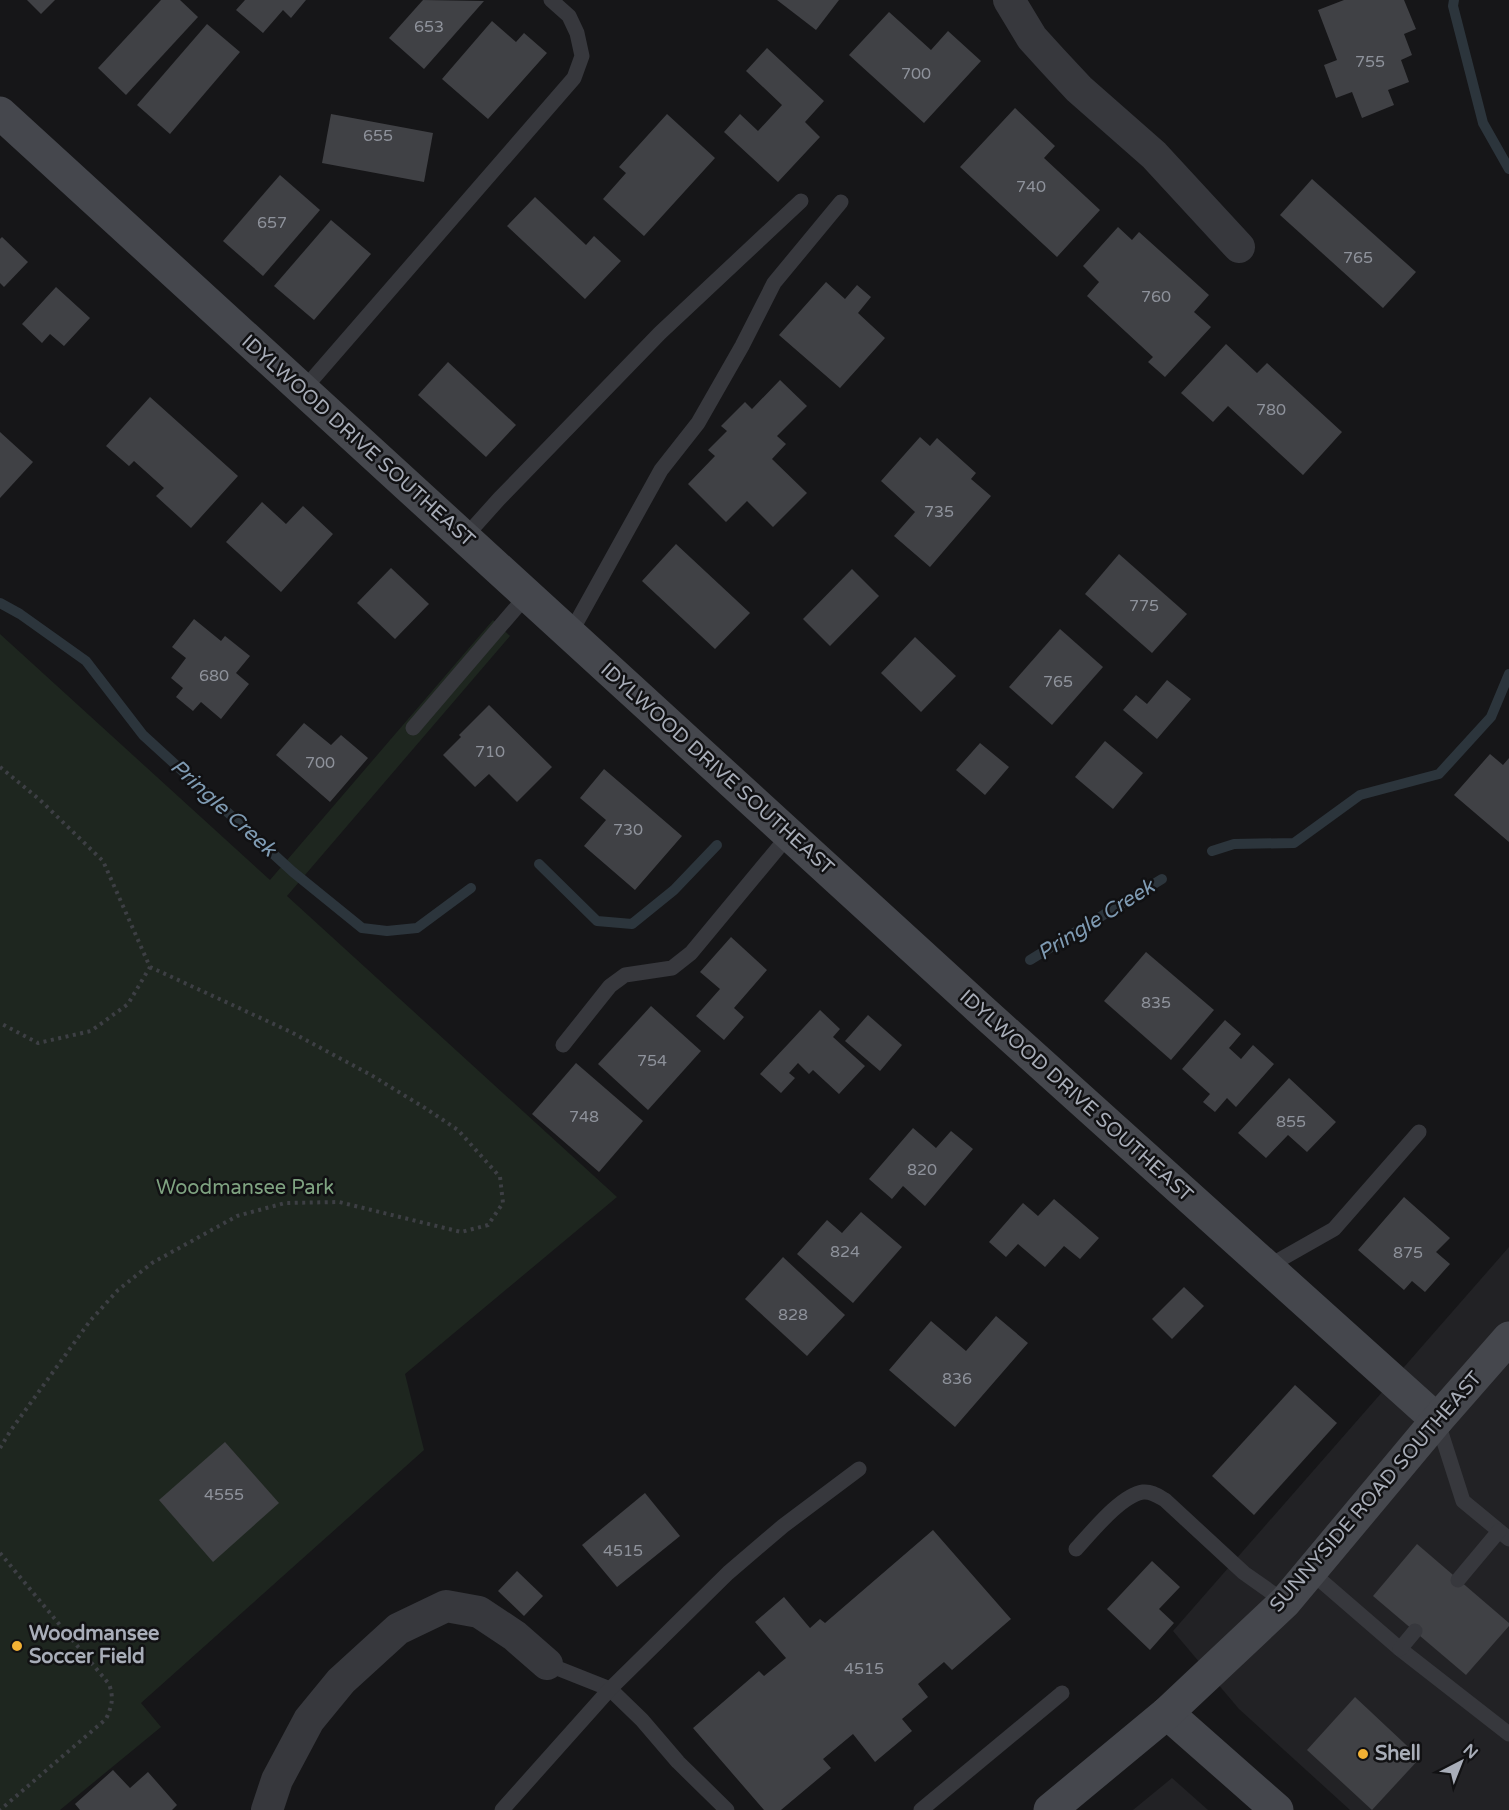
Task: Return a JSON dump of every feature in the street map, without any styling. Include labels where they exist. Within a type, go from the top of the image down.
[{"type":"street","points":[[1009,0],[1032,38],[1079,89],[1154,155],[1239,247]]},
{"type":"street","name":"IDYLWOOD DRIVE SOUTHEAST","points":[[0,113],[970,1001],[1437,1420]]},
{"type":"street","name":"SUNNYSIDE ROAD SOUTHEAST","points":[[1050,1810],[1167,1713],[1285,1602],[1437,1420],[1509,1338]]},
{"type":"street","points":[[267,1810],[277,1780],[309,1720],[341,1682],[398,1629],[446,1606],[479,1612],[515,1636],[547,1664]]},
{"type":"street","points":[[1167,1713],[1277,1810]]},
{"type":"lane","points":[[303,390],[574,78],[582,56],[577,33],[569,16],[551,0]]},
{"type":"lane","points":[[464,538],[660,333],[801,201]]},
{"type":"lane","points":[[570,634],[661,470],[698,423],[742,346],[774,283],[841,202]]},
{"type":"lane","points":[[413,728],[527,595]]},
{"type":"lane","points":[[562,1045],[610,986],[625,975],[672,968],[691,953],[789,835]]},
{"type":"lane","points":[[1267,1267],[1334,1229],[1419,1132]]},
{"type":"lane","points":[[1437,1420],[1463,1501],[1504,1535],[1458,1580]]},
{"type":"lane","points":[[502,1810],[610,1689],[728,1573],[783,1526],[859,1469]]},
{"type":"lane","points":[[1076,1549],[1113,1511],[1132,1496],[1144,1492],[1155,1494],[1165,1500],[1244,1573],[1285,1602]]},
{"type":"lane","points":[[1311,1572],[1400,1649],[1509,1734]]},
{"type":"lane","points":[[1400,1649],[1415,1631]]},
{"type":"lane","points":[[547,1664],[610,1689],[642,1719],[678,1762],[727,1810]]},
{"type":"lane","points":[[921,1810],[1062,1693]]},
{"type":"path","points":[[0,767],[40,800],[103,861],[150,967],[291,1032],[426,1108],[458,1130],[500,1177],[503,1203],[488,1225],[461,1232],[339,1202],[285,1203],[237,1216],[152,1263],[118,1290],[90,1321],[0,1448]]},
{"type":"path","points":[[0,1023],[38,1043],[91,1031],[128,1004],[150,967]]},
{"type":"path","points":[[0,1553],[109,1684],[112,1694],[112,1705],[106,1719],[0,1809]]},
{"type":"shaded area","points":[[1509,1247],[1509,1810],[1350,1810],[1239,1709],[1173,1631]]},
{"type":"shaded area","points":[[1172,1778],[1208,1810],[1133,1810]]},
{"type":"green space","name":"Woodmansee Park","points":[[493,620],[510,636],[287,896],[617,1197],[405,1374],[424,1450],[141,1703],[161,1727],[60,1810],[0,1810],[0,634],[270,880]]},
{"type":"building","points":[[27,0],[55,0],[41,14]]},
{"type":"building","points":[[161,0],[180,0],[198,17],[126,95],[98,68]]},
{"type":"building","points":[[245,0],[306,0],[291,18],[283,10],[263,33],[236,10]]},
{"type":"building","points":[[423,0],[484,1],[424,69],[389,38]]},
{"type":"building","points":[[777,0],[839,0],[816,30]]},
{"type":"building","points":[[1344,0],[1404,0],[1416,29],[1404,34],[1412,55],[1401,60],[1409,82],[1388,90],[1394,105],[1362,118],[1352,92],[1336,98],[1324,65],[1337,60],[1318,10]]},
{"type":"building","points":[[889,12],[931,50],[948,31],[981,61],[924,123],[849,55]]},
{"type":"building","points":[[492,21],[516,42],[524,33],[547,53],[488,119],[442,79]]},
{"type":"building","points":[[207,24],[240,52],[170,134],[137,105]]},
{"type":"building","points":[[767,48],[824,101],[805,122],[820,137],[778,182],[724,132],[740,114],[758,131],[782,105],[746,71]]},
{"type":"building","points":[[1015,108],[1055,146],[1044,158],[1100,210],[1057,257],[960,167]]},
{"type":"building","points":[[331,114],[433,133],[424,182],[322,163]]},
{"type":"building","points":[[667,114],[715,158],[644,236],[603,199],[626,173],[619,167]]},
{"type":"building","points":[[280,175],[320,210],[263,276],[223,241]]},
{"type":"building","points":[[1312,179],[1416,272],[1383,308],[1280,215]]},
{"type":"building","points":[[535,197],[586,245],[594,236],[621,261],[585,299],[507,226]]},
{"type":"building","points":[[331,220],[371,254],[314,320],[274,286]]},
{"type":"building","points":[[1118,227],[1132,240],[1139,232],[1209,295],[1194,312],[1211,327],[1165,377],[1148,362],[1153,357],[1087,296],[1099,282],[1083,266]]},
{"type":"building","points":[[2,237],[28,262],[4,287],[0,283],[0,239]]},
{"type":"building","points":[[826,282],[845,299],[857,285],[871,297],[858,313],[885,338],[840,388],[779,335]]},
{"type":"building","points":[[56,287],[90,318],[64,346],[50,334],[42,343],[22,324]]},
{"type":"building","points":[[1226,344],[1257,373],[1267,363],[1342,432],[1303,475],[1228,406],[1213,422],[1181,393]]},
{"type":"building","points":[[448,362],[516,425],[486,457],[418,395]]},
{"type":"building","points":[[780,380],[807,406],[777,436],[786,444],[772,459],[807,493],[773,527],[747,501],[726,522],[688,484],[715,456],[708,450],[727,431],[721,426],[745,402],[752,409]]},
{"type":"building","points":[[150,397],[238,476],[191,528],[156,496],[164,488],[134,461],[129,466],[106,446]]},
{"type":"building","points":[[0,432],[33,462],[0,498]]},
{"type":"building","points":[[920,437],[930,446],[937,438],[976,473],[971,479],[991,496],[930,567],[894,536],[915,512],[881,481]]},
{"type":"building","points":[[262,502],[286,524],[303,506],[333,534],[281,592],[226,542]]},
{"type":"building","points":[[676,544],[750,613],[715,649],[642,581]]},
{"type":"building","points":[[1119,554],[1187,614],[1152,653],[1085,594]]},
{"type":"building","points":[[391,568],[429,604],[395,639],[357,603]]},
{"type":"building","points":[[852,569],[879,596],[830,646],[803,619]]},
{"type":"building","points":[[194,619],[221,641],[225,636],[250,656],[236,673],[249,684],[221,719],[201,702],[193,711],[176,697],[183,688],[171,678],[186,658],[172,647]]},
{"type":"building","points":[[1060,629],[1103,667],[1052,725],[1009,687]]},
{"type":"building","points":[[915,637],[956,676],[921,712],[881,673]]},
{"type":"building","points":[[1167,680],[1191,699],[1157,739],[1123,710],[1136,695],[1147,704]]},
{"type":"building","points":[[489,705],[552,767],[517,802],[489,774],[475,787],[443,755]]},
{"type":"building","points":[[304,723],[331,745],[341,735],[368,758],[330,802],[276,755]]},
{"type":"building","points":[[1105,741],[1143,773],[1113,809],[1075,777]]},
{"type":"building","points":[[980,743],[1009,767],[985,795],[956,770]]},
{"type":"building","points":[[1490,754],[1503,765],[1509,758],[1509,842],[1454,795]]},
{"type":"building","points":[[604,769],[682,836],[635,890],[584,846],[606,820],[580,798]]},
{"type":"building","points":[[731,937],[767,970],[734,1008],[744,1017],[724,1040],[696,1016],[720,989],[700,972]]},
{"type":"building","points":[[1146,952],[1214,1010],[1171,1060],[1104,1001]]},
{"type":"building","points":[[651,1006],[701,1051],[648,1110],[598,1064]]},
{"type":"building","points":[[820,1010],[840,1029],[833,1037],[865,1066],[839,1094],[813,1070],[809,1074],[798,1063],[789,1073],[795,1078],[781,1093],[760,1074]]},
{"type":"building","points":[[868,1015],[902,1045],[880,1071],[845,1041]]},
{"type":"building","points":[[1225,1020],[1241,1034],[1229,1048],[1241,1059],[1253,1045],[1274,1064],[1236,1107],[1227,1098],[1215,1112],[1203,1102],[1210,1094],[1182,1069]]},
{"type":"building","points":[[576,1063],[643,1121],[599,1172],[532,1114]]},
{"type":"building","points":[[1289,1078],[1336,1122],[1307,1152],[1288,1135],[1266,1158],[1238,1133]]},
{"type":"building","points":[[913,1128],[936,1148],[951,1131],[973,1149],[925,1206],[903,1186],[892,1199],[869,1179]]},
{"type":"building","points":[[1404,1197],[1450,1238],[1436,1252],[1450,1264],[1425,1292],[1412,1281],[1404,1290],[1358,1250]]},
{"type":"building","points":[[1054,1199],[1099,1238],[1080,1259],[1064,1246],[1045,1267],[1018,1244],[1006,1257],[989,1242],[1023,1203],[1038,1216]]},
{"type":"building","points":[[861,1212],[902,1247],[853,1303],[797,1254],[827,1220],[842,1233]]},
{"type":"building","points":[[783,1257],[845,1315],[807,1356],[745,1299]]},
{"type":"building","points":[[1184,1287],[1204,1306],[1172,1339],[1152,1319]]},
{"type":"building","points":[[996,1316],[1028,1343],[955,1427],[889,1370],[931,1321],[966,1351]]},
{"type":"building","points":[[1295,1385],[1337,1423],[1254,1515],[1212,1476]]},
{"type":"building","points":[[225,1442],[279,1503],[213,1562],[159,1500]]},
{"type":"building","points":[[645,1493],[680,1536],[617,1587],[582,1545]]},
{"type":"building","points":[[933,1530],[1011,1619],[952,1670],[944,1662],[918,1684],[928,1697],[902,1719],[912,1731],[875,1762],[853,1734],[823,1759],[831,1768],[781,1810],[764,1810],[693,1728],[759,1671],[764,1676],[786,1658],[755,1622],[784,1597],[810,1628],[820,1619],[825,1623]]},
{"type":"building","points":[[1417,1544],[1509,1623],[1509,1626],[1466,1675],[1373,1596]]},
{"type":"building","points":[[1152,1561],[1180,1587],[1159,1609],[1174,1623],[1150,1650],[1107,1609]]},
{"type":"building","points":[[517,1571],[543,1596],[524,1616],[498,1591]]},
{"type":"building","name":"Shell","points":[[1355,1697],[1420,1758],[1372,1810],[1307,1750]]},
{"type":"building","points":[[113,1770],[130,1788],[148,1772],[177,1805],[172,1810],[80,1810],[75,1804]]},
{"type":"waterway","name":"Pringle Creek","points":[[1454,0],[1453,6],[1483,123],[1509,169]]},
{"type":"waterway","name":"Pringle Creek","points":[[0,603],[20,614],[86,661],[143,735],[293,872],[362,928],[387,931],[417,928],[471,888]]},
{"type":"waterway","name":"Pringle Creek","points":[[1212,851],[1234,844],[1294,843],[1360,795],[1439,774],[1491,717],[1509,674]]},
{"type":"waterway","name":"Pringle Creek","points":[[539,864],[597,921],[632,924],[674,890],[717,845]]},
{"type":"waterway","name":"Pringle Creek","points":[[1030,960],[1162,879]]},
{"type":"place","name":"Woodmansee Soccer Field","points":[[17,1646]]},
{"type":"place","name":"Shell","points":[[1363,1754]]}]
